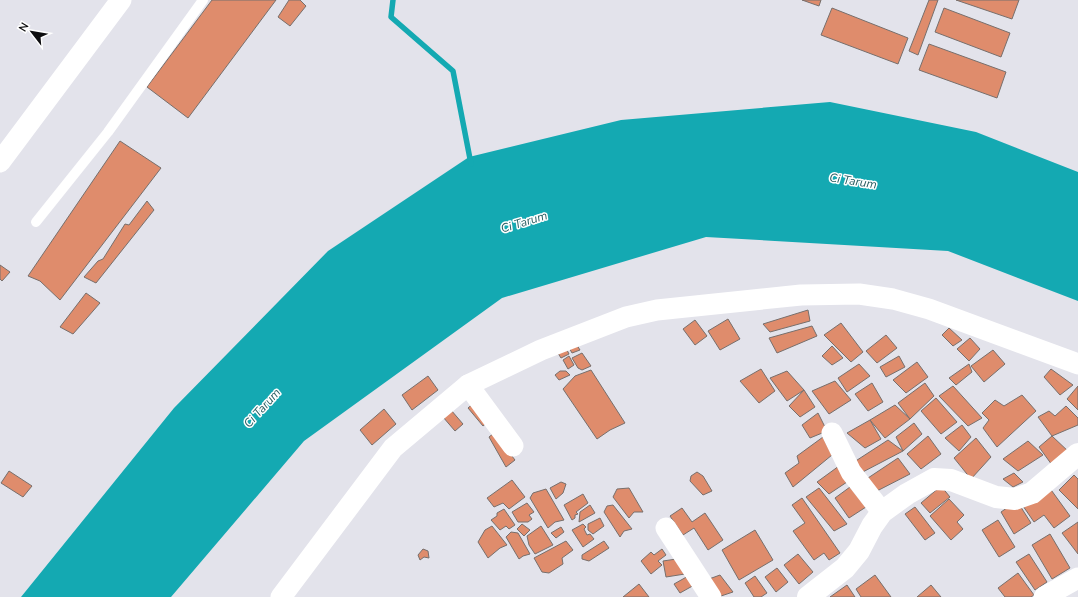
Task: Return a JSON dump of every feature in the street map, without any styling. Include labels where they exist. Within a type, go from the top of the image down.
[{"type":"street","points":[[0,162],[122,0]]},
{"type":"street","points":[[281,597],[393,448],[468,385],[541,350],[626,317],[657,310],[801,295],[859,294],[893,299],[929,309],[1078,364]]},
{"type":"street","points":[[468,385],[513,446]]},
{"type":"street","points":[[832,433],[851,472],[882,512]]},
{"type":"street","points":[[808,597],[845,568],[859,551],[872,526],[882,512],[907,494],[934,479],[951,480],[996,497],[1007,499],[1024,497],[1032,493],[1078,454]]},
{"type":"street","points":[[666,528],[711,597]]},
{"type":"street","points":[[1044,597],[1078,578]]},
{"type":"lane","points":[[36,222],[108,132],[202,0]]},
{"type":"water","name":"Ci Tarum","points":[[830,102],[976,132],[1078,172],[1078,301],[948,251],[706,237],[502,298],[304,441],[171,597],[21,597],[174,408],[328,251],[469,157],[621,120]]},
{"type":"building","points":[[212,0],[276,0],[188,118],[147,87]]},
{"type":"building","points":[[289,0],[300,0],[306,6],[290,26],[278,17]]},
{"type":"building","points":[[802,0],[821,0],[819,6]]},
{"type":"building","points":[[929,0],[938,0],[918,55],[909,51]]},
{"type":"building","points":[[956,0],[1019,0],[1012,19]]},
{"type":"building","points":[[832,8],[908,38],[898,64],[821,35]]},
{"type":"building","points":[[944,8],[1010,33],[1001,57],[935,32]]},
{"type":"building","points":[[929,44],[1006,72],[997,98],[919,70]]},
{"type":"building","points":[[120,141],[161,168],[60,300],[40,281],[28,276]]},
{"type":"building","points":[[147,201],[154,210],[96,283],[84,277],[98,261],[103,259],[125,224],[129,225]]},
{"type":"building","points":[[0,265],[10,272],[2,281],[0,279]]},
{"type":"building","points":[[86,293],[100,303],[73,334],[60,327]]},
{"type":"building","points":[[808,310],[810,321],[770,332],[763,324]]},
{"type":"building","points":[[728,319],[740,339],[720,350],[708,331]]},
{"type":"building","points":[[695,320],[707,336],[695,345],[683,329]]},
{"type":"building","points":[[841,323],[863,352],[851,362],[824,335]]},
{"type":"building","points":[[812,326],[817,336],[777,353],[769,338]]},
{"type":"building","points":[[949,328],[962,340],[953,346],[942,335]]},
{"type":"building","points":[[886,335],[897,348],[877,363],[866,351]]},
{"type":"building","points":[[970,338],[980,349],[969,361],[957,349]]},
{"type":"building","points":[[575,342],[580,350],[572,353],[567,344]]},
{"type":"building","points":[[565,346],[569,354],[561,358],[556,350]]},
{"type":"building","points":[[832,346],[843,358],[832,365],[822,356]]},
{"type":"building","points":[[993,350],[1005,364],[984,382],[971,366]]},
{"type":"building","points":[[582,353],[591,366],[582,370],[578,368],[572,358]]},
{"type":"building","points":[[569,356],[574,365],[568,369],[563,360]]},
{"type":"building","points":[[899,356],[905,367],[886,377],[880,367]]},
{"type":"building","points":[[917,362],[928,377],[906,393],[893,380]]},
{"type":"building","points":[[859,364],[870,376],[847,392],[838,378]]},
{"type":"building","points":[[969,364],[972,372],[956,385],[949,378]]},
{"type":"building","points":[[761,369],[775,391],[759,403],[740,381]]},
{"type":"building","points":[[1051,369],[1073,385],[1060,395],[1044,377]]},
{"type":"building","points":[[591,370],[625,423],[610,430],[597,439],[563,389],[575,376]]},
{"type":"building","points":[[560,371],[566,371],[570,375],[559,380],[555,375]]},
{"type":"building","points":[[787,371],[804,390],[787,401],[770,378]]},
{"type":"building","points":[[428,376],[438,390],[412,410],[402,395]]},
{"type":"building","points":[[835,381],[851,400],[829,414],[812,391]]},
{"type":"building","points":[[872,383],[883,402],[868,411],[855,394]]},
{"type":"building","points":[[925,383],[934,396],[910,419],[898,403]]},
{"type":"building","points":[[953,386],[982,418],[968,426],[939,396]]},
{"type":"building","points":[[1078,386],[1078,410],[1067,399]]},
{"type":"building","points":[[804,390],[815,407],[800,417],[789,406]]},
{"type":"building","points":[[1022,395],[1036,411],[997,447],[983,428],[989,420],[982,413],[995,400],[1004,406]]},
{"type":"building","points":[[936,398],[957,422],[941,434],[921,411]]},
{"type":"building","points":[[475,402],[490,420],[483,426],[468,408]]},
{"type":"building","points":[[895,405],[910,419],[885,438],[870,420]]},
{"type":"building","points":[[1066,406],[1078,418],[1078,425],[1052,436],[1038,417],[1049,411],[1055,416]]},
{"type":"building","points":[[384,409],[396,424],[372,445],[360,430]]},
{"type":"building","points":[[451,410],[463,424],[455,431],[443,417]]},
{"type":"building","points":[[818,413],[827,431],[810,438],[802,425]]},
{"type":"building","points":[[870,420],[881,439],[865,448],[847,433]]},
{"type":"building","points":[[914,423],[922,434],[903,451],[896,437]]},
{"type":"building","points":[[962,425],[971,437],[959,451],[945,438]]},
{"type":"building","points":[[494,433],[515,460],[506,467],[489,437]]},
{"type":"building","points":[[928,436],[941,454],[921,469],[907,454]]},
{"type":"building","points":[[1052,436],[1070,453],[1052,465],[1039,447]]},
{"type":"building","points":[[823,437],[832,455],[793,487],[785,473],[799,463],[797,456]]},
{"type":"building","points":[[976,438],[991,457],[971,479],[954,458]]},
{"type":"building","points":[[888,440],[903,451],[857,475],[851,464]]},
{"type":"building","points":[[1028,441],[1043,455],[1018,471],[1003,459]]},
{"type":"building","points":[[898,458],[910,474],[873,493],[862,482]]},
{"type":"building","points":[[839,466],[850,480],[829,494],[817,482]]},
{"type":"building","points":[[9,471],[32,486],[23,497],[1,483]]},
{"type":"building","points":[[697,472],[703,476],[712,491],[703,495],[690,481],[691,476]]},
{"type":"building","points":[[1014,473],[1023,482],[1013,487],[1003,479]]},
{"type":"building","points":[[1074,475],[1078,479],[1078,509],[1059,490]]},
{"type":"building","points":[[512,480],[525,497],[509,509],[503,503],[494,507],[487,498]]},
{"type":"building","points":[[561,482],[566,484],[563,493],[556,499],[550,488]]},
{"type":"building","points":[[941,486],[950,497],[930,513],[921,503]]},
{"type":"building","points":[[850,487],[866,507],[849,518],[835,498]]},
{"type":"building","points":[[1049,487],[1070,516],[1054,528],[1044,515],[1034,522],[1023,506]]},
{"type":"building","points":[[629,488],[643,512],[634,512],[629,518],[613,497],[617,489]]},
{"type":"building","points":[[819,488],[847,524],[834,531],[806,497]]},
{"type":"building","points":[[546,489],[564,520],[555,522],[548,528],[530,498],[533,493]]},
{"type":"building","points":[[583,494],[588,503],[576,512],[578,514],[575,515],[575,518],[572,520],[564,505]]},
{"type":"building","points":[[802,498],[840,553],[829,560],[824,553],[814,560],[793,531],[805,523],[792,505]]},
{"type":"building","points":[[949,499],[964,515],[957,522],[963,529],[951,540],[930,516]]},
{"type":"building","points":[[1017,501],[1031,523],[1014,534],[1001,512]]},
{"type":"building","points":[[527,503],[534,512],[529,515],[532,519],[528,522],[518,522],[512,512]]},
{"type":"building","points":[[590,505],[595,513],[579,522],[580,512]]},
{"type":"building","points":[[613,505],[632,529],[624,531],[620,537],[604,512],[607,506]]},
{"type":"building","points":[[915,507],[935,533],[925,540],[905,514]]},
{"type":"building","points":[[682,508],[692,522],[705,513],[723,540],[708,550],[694,528],[683,535],[670,516]]},
{"type":"building","points":[[504,509],[515,525],[509,529],[506,526],[500,530],[491,520],[497,516],[497,513]]},
{"type":"building","points":[[600,518],[604,526],[593,534],[588,530],[588,524]]},
{"type":"building","points":[[998,520],[1015,547],[999,557],[982,530]]},
{"type":"building","points":[[1078,522],[1078,554],[1062,533]]},
{"type":"building","points":[[522,524],[530,530],[524,536],[517,529]]},
{"type":"building","points":[[583,524],[586,527],[584,529],[587,535],[590,534],[594,539],[583,547],[572,530]]},
{"type":"building","points":[[492,526],[507,545],[500,548],[488,558],[478,542],[485,530]]},
{"type":"building","points":[[541,526],[553,545],[535,554],[529,545],[527,536]]},
{"type":"building","points":[[561,527],[564,532],[556,538],[551,533]]},
{"type":"building","points":[[755,530],[773,560],[739,580],[722,550]]},
{"type":"building","points":[[511,532],[518,533],[530,554],[519,559],[506,537]]},
{"type":"building","points":[[1050,534],[1070,568],[1052,579],[1032,545]]},
{"type":"building","points":[[566,541],[573,550],[562,558],[563,564],[549,573],[542,572],[534,558]]},
{"type":"building","points":[[604,541],[609,548],[589,561],[582,559],[582,555]]},
{"type":"building","points":[[423,549],[428,551],[429,558],[424,557],[420,560],[418,555]]},
{"type":"building","points":[[662,549],[666,555],[658,561],[662,565],[651,574],[641,561],[651,552],[654,555]]},
{"type":"building","points":[[798,554],[813,572],[799,584],[784,565]]},
{"type":"building","points":[[1029,554],[1047,582],[1035,590],[1016,562]]},
{"type":"building","points":[[683,558],[685,574],[666,577],[663,561]]},
{"type":"building","points":[[777,568],[788,582],[776,592],[765,577]]},
{"type":"building","points":[[1018,573],[1034,595],[1031,597],[1005,597],[998,588]]},
{"type":"building","points":[[690,575],[696,584],[680,593],[674,584]]},
{"type":"building","points":[[720,575],[733,592],[718,597],[709,579]]},
{"type":"building","points":[[875,575],[891,597],[861,597],[856,589]]},
{"type":"building","points":[[755,576],[767,593],[761,597],[754,597],[745,583]]},
{"type":"building","points":[[639,584],[649,597],[623,597]]},
{"type":"building","points":[[847,585],[855,597],[830,597]]},
{"type":"building","points":[[931,585],[941,597],[917,597]]},
{"type":"waterway","points":[[393,0],[391,17],[453,71],[471,164]]}]
